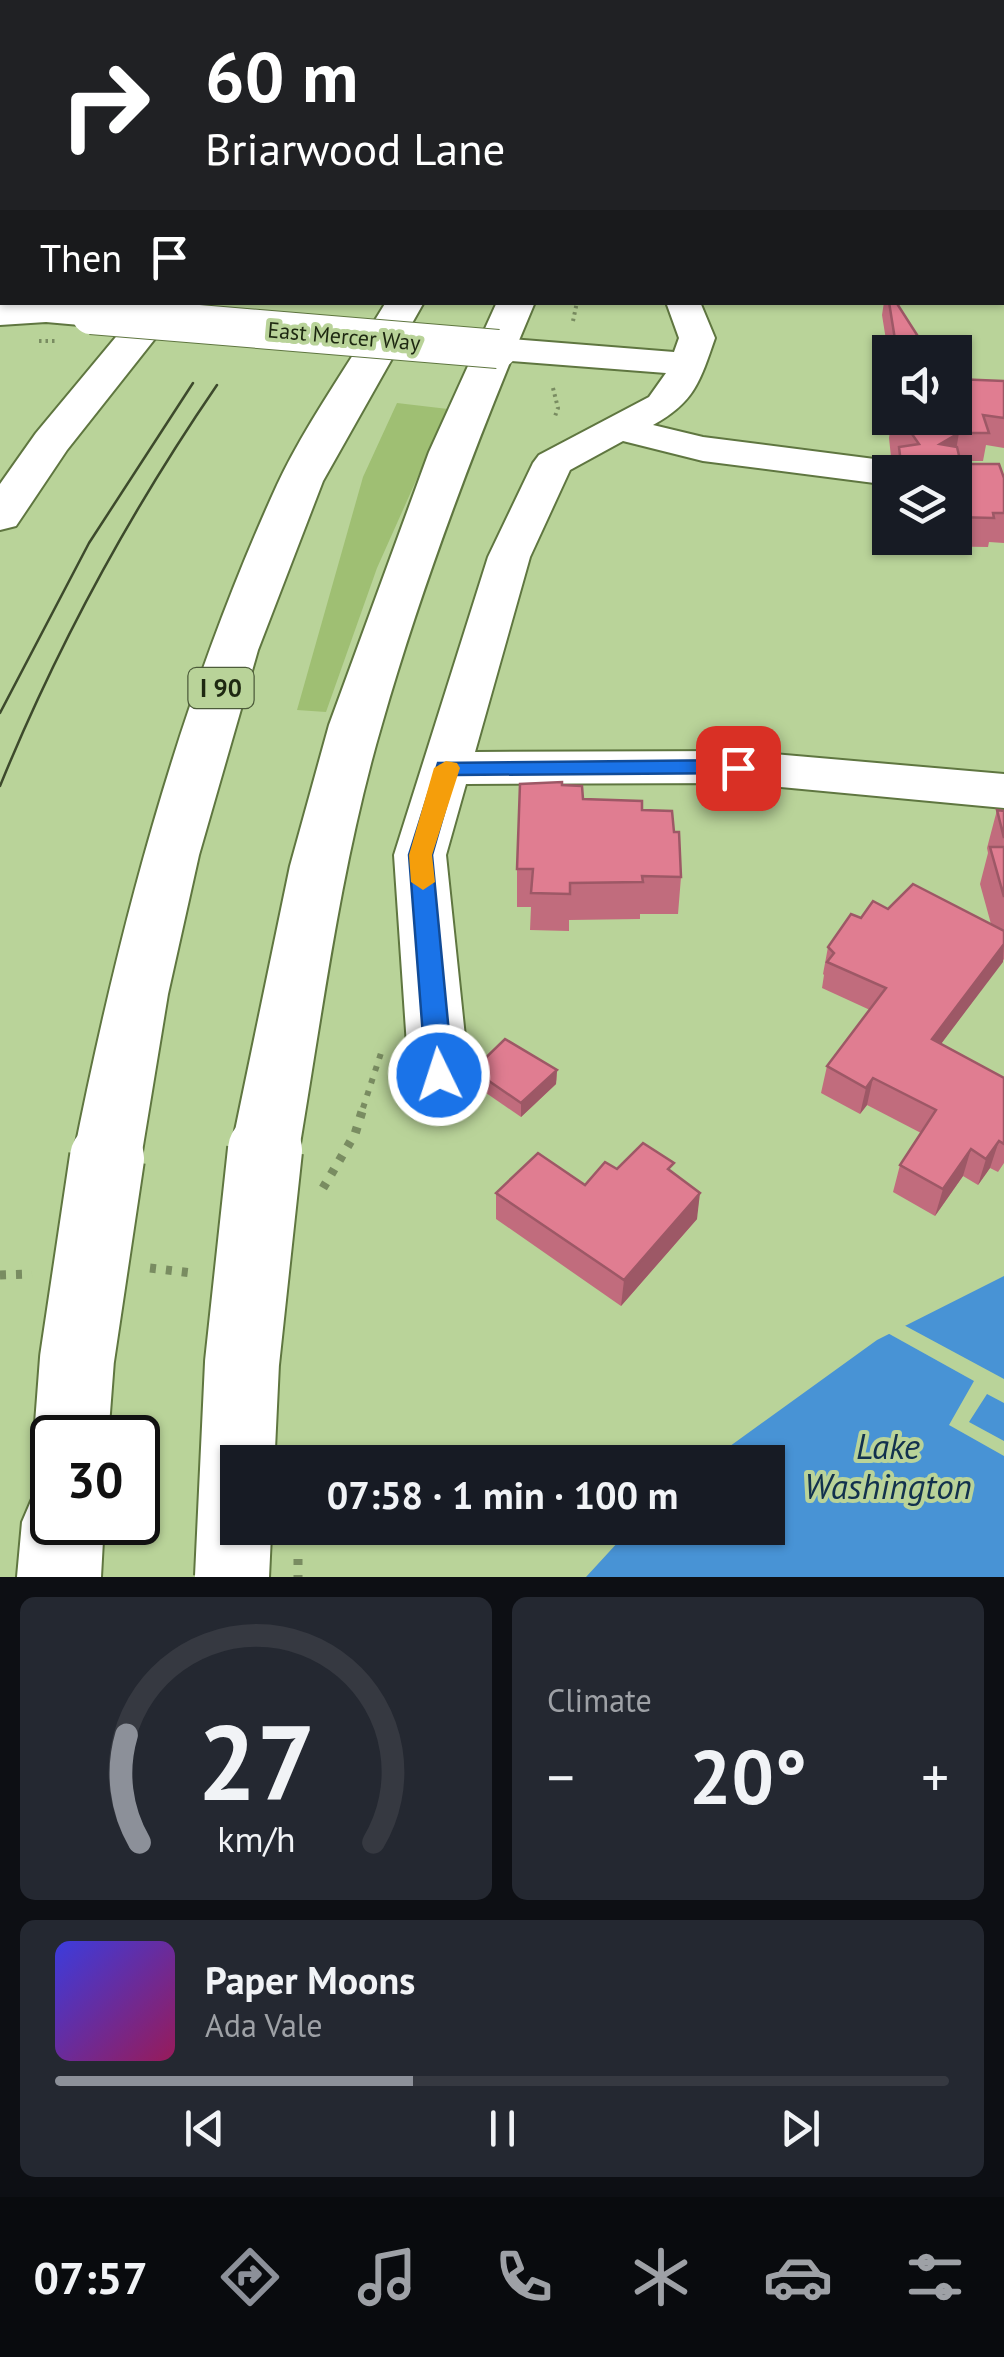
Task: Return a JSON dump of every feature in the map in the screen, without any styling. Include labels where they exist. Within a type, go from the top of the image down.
[{"type":"main road","points":[[0,516],[51,442],[163,305]]},
{"type":"main road","name":"I 90","points":[[73,1415],[107,1158],[137,994],[170,854],[233,650],[301,481],[403,305]]},
{"type":"main road","name":"East Mercer Way","points":[[22,310],[507,326]]},
{"type":"main road","points":[[232,1577],[235,1457],[250,1260],[265,1150],[319,866],[355,726],[450,452],[507,326]]},
{"type":"main road","points":[[58,1577],[61,1545]]},
{"type":"street","points":[[439,1075],[420,855],[508,557],[553,463],[662,405],[680,386],[697,338],[685,305]]},
{"type":"street","name":"East Mercer Way","points":[[507,326],[688,364]]},
{"type":"street","points":[[620,430],[703,449],[872,471]]},
{"type":"street","points":[[446,768],[738,768],[1004,791]]},
{"type":"green space","points":[[397,403],[448,409],[377,568],[326,712],[297,710],[363,477]]},
{"type":"water","name":"Lake Washington","points":[[1004,1276],[1004,1577],[586,1577],[615,1545],[785,1545],[785,1445],[732,1445],[877,1340]]},
{"type":"pier","points":[[900,1323],[1004,1379],[1004,1403],[987,1394],[969,1422],[1004,1441],[1004,1456],[949,1425],[974,1381],[884,1331]]},
{"type":"building","points":[[889,305],[898,305],[917,335],[894,335]]},
{"type":"building","points":[[972,380],[1004,381],[1004,418],[983,415],[989,433],[972,433]]},
{"type":"building","points":[[913,435],[956,435],[940,444],[957,447],[959,455],[900,455],[899,447],[919,444]]},
{"type":"building","points":[[972,464],[999,464],[1004,478],[1004,513],[993,513],[994,518],[972,517]]},
{"type":"building","points":[[562,782],[582,786],[583,799],[642,801],[642,810],[672,811],[674,832],[679,832],[681,877],[642,876],[643,882],[570,883],[570,894],[531,893],[533,869],[517,869],[520,784]]},
{"type":"building","points":[[997,810],[1004,811],[1004,838]]},
{"type":"building","points":[[990,847],[1004,847],[1004,897]]},
{"type":"building","points":[[913,884],[1004,931],[1004,944],[932,1039],[1004,1078],[1004,1144],[999,1141],[986,1159],[971,1149],[943,1189],[900,1165],[936,1110],[873,1078],[866,1088],[827,1066],[886,988],[827,962],[834,953],[828,947],[851,914],[861,918],[873,901],[888,909]]},
{"type":"building","points":[[505,1039],[557,1070],[521,1103],[473,1070]]},
{"type":"building","points":[[643,1143],[674,1163],[668,1169],[700,1193],[624,1280],[496,1193],[538,1153],[585,1185],[605,1162],[617,1169]]},
{"type":"tram line","points":[[0,713],[89,543],[193,383]]},
{"type":"tram line","points":[[0,786],[46,681],[125,530],[217,385]]},
{"type":"slow traffic","points":[[423,882],[420,855],[449,768]]},
{"type":"route","points":[[439,1075],[420,855],[446,768],[738,768]]}]
